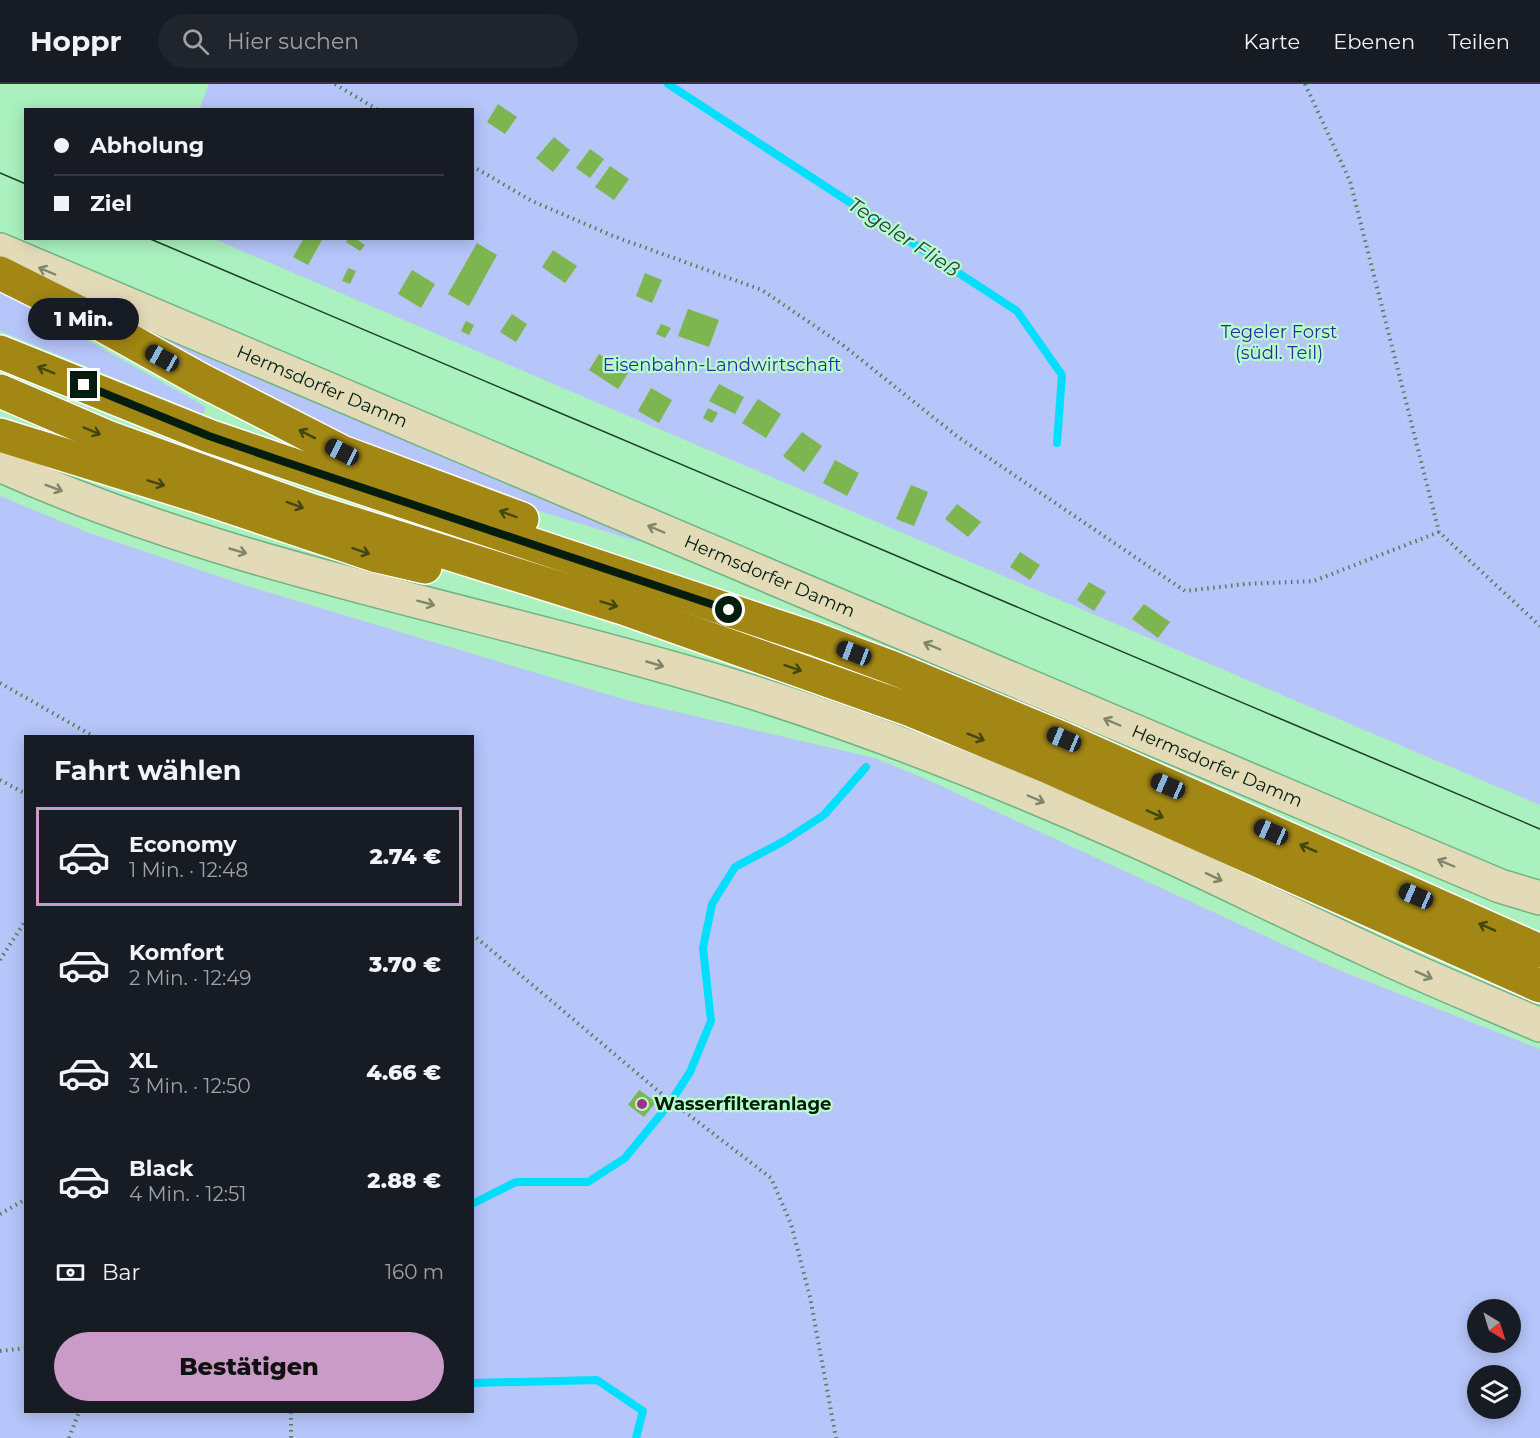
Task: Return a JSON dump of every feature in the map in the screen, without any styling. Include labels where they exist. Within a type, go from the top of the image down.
[{"type":"highway","points":[[0,273],[342,452],[689,581],[815,639]]},
{"type":"highway","points":[[0,352],[209,436],[815,639],[893,668],[1064,739],[1540,951]]},
{"type":"highway","points":[[0,391],[107,437],[310,510],[623,608],[911,710],[1057,771],[1540,986]]},
{"type":"highway","points":[[0,435],[204,498],[377,556],[431,568],[521,577]]},
{"type":"main road","name":"Hermsdorfer Damm","points":[[0,250],[1257,784],[1500,886],[1540,898]]},
{"type":"main road","points":[[0,465],[154,526],[315,574],[727,684],[858,728],[943,759],[1148,846],[1370,951],[1540,1025]]},
{"type":"path","points":[[335,84],[375,108]]},
{"type":"path","points":[[1305,84],[1350,181],[1439,531],[1540,626]]},
{"type":"path","points":[[474,167],[532,201],[613,236],[762,290],[844,345],[958,437],[1185,591],[1246,584],[1314,581],[1439,531]]},
{"type":"path","points":[[0,683],[91,735]]},
{"type":"path","points":[[0,780],[24,793]]},
{"type":"path","points":[[0,960],[24,923]]},
{"type":"path","points":[[474,936],[663,1095],[771,1178],[791,1224],[810,1297],[836,1438]]},
{"type":"path","points":[[0,1214],[24,1200]]},
{"type":"path","points":[[0,1351],[24,1348]]},
{"type":"path","points":[[69,1438],[80,1413]]},
{"type":"path","points":[[291,1413],[291,1438]]},
{"type":"green space","name":"Tegeler Forst (südl. Teil)","points":[[209,84],[1540,84],[1540,805],[216,240],[474,240],[474,108],[200,108]]},
{"type":"green space","points":[[0,291],[206,407],[203,414],[0,331]]},
{"type":"green space","points":[[142,325],[640,536],[640,542],[484,494],[384,455],[141,332]]},
{"type":"green space","points":[[0,496],[87,532],[241,584],[626,700],[875,758],[928,780],[1336,969],[1540,1049],[1540,1438],[0,1438]]},
{"type":"building","points":[[498,104],[517,117],[505,134],[487,122]]},
{"type":"building","points":[[554,137],[570,150],[553,172],[536,158]]},
{"type":"building","points":[[590,149],[604,159],[590,178],[576,168]]},
{"type":"building","points":[[610,166],[629,179],[614,200],[595,187]]},
{"type":"building","points":[[303,240],[322,240],[308,265],[293,257]]},
{"type":"building","points":[[358,240],[365,245],[360,251],[346,242]]},
{"type":"building","points":[[477,243],[497,255],[469,306],[448,294]]},
{"type":"building","points":[[553,250],[577,266],[565,283],[542,267]]},
{"type":"building","points":[[348,268],[356,271],[350,284],[342,281]]},
{"type":"building","points":[[412,270],[435,284],[421,308],[398,294]]},
{"type":"building","points":[[645,273],[662,280],[652,303],[636,296]]},
{"type":"building","points":[[688,309],[719,320],[709,347],[678,336]]},
{"type":"building","points":[[512,314],[527,324],[516,342],[500,332]]},
{"type":"building","points":[[466,321],[474,325],[469,335],[461,331]]},
{"type":"building","points":[[661,324],[671,328],[665,338],[656,334]]},
{"type":"building","points":[[599,354],[628,373],[618,389],[589,370]]},
{"type":"building","points":[[719,384],[744,397],[735,414],[709,401]]},
{"type":"building","points":[[651,388],[672,400],[659,423],[638,411]]},
{"type":"building","points":[[758,399],[781,414],[766,438],[742,423]]},
{"type":"building","points":[[708,408],[718,413],[712,423],[703,418]]},
{"type":"building","points":[[802,432],[822,446],[804,472],[783,456]]},
{"type":"building","points":[[835,460],[859,473],[847,496],[823,483]]},
{"type":"building","points":[[911,485],[928,492],[914,526],[896,519]]},
{"type":"building","points":[[957,504],[981,522],[968,537],[945,519]]},
{"type":"building","points":[[1020,552],[1040,565],[1030,580],[1010,567]]},
{"type":"building","points":[[1089,582],[1106,592],[1094,611],[1077,600]]},
{"type":"building","points":[[1144,604],[1170,622],[1158,638],[1132,619]]},
{"type":"building","name":"Wasserfilteranlage","points":[[639,1090],[656,1102],[644,1117],[628,1105]]},
{"type":"waterway","name":"Tegeler Fließ","points":[[668,84],[1017,311],[1062,375],[1057,443]]},
{"type":"waterway","name":"Tegeler Fließ","points":[[474,1203],[516,1182],[588,1182],[625,1158],[670,1103],[690,1072],[711,1021],[703,948],[712,904],[735,867],[784,841],[824,815],[866,767]]},
{"type":"waterway","name":"Tegeler Fließ","points":[[474,1383],[597,1380],[643,1411],[636,1438]]},
{"type":"tram line","points":[[0,173],[24,183]]},
{"type":"tram line","points":[[153,240],[1540,829]]},
{"type":"place","name":"Wasserfilteranlage","points":[[642,1104]]},
{"type":"route","points":[[84,385],[209,436],[729,610]]},
{"type":"park label","name":"Eisenbahn-Landwirtschaft","points":[[722,365]]}]
